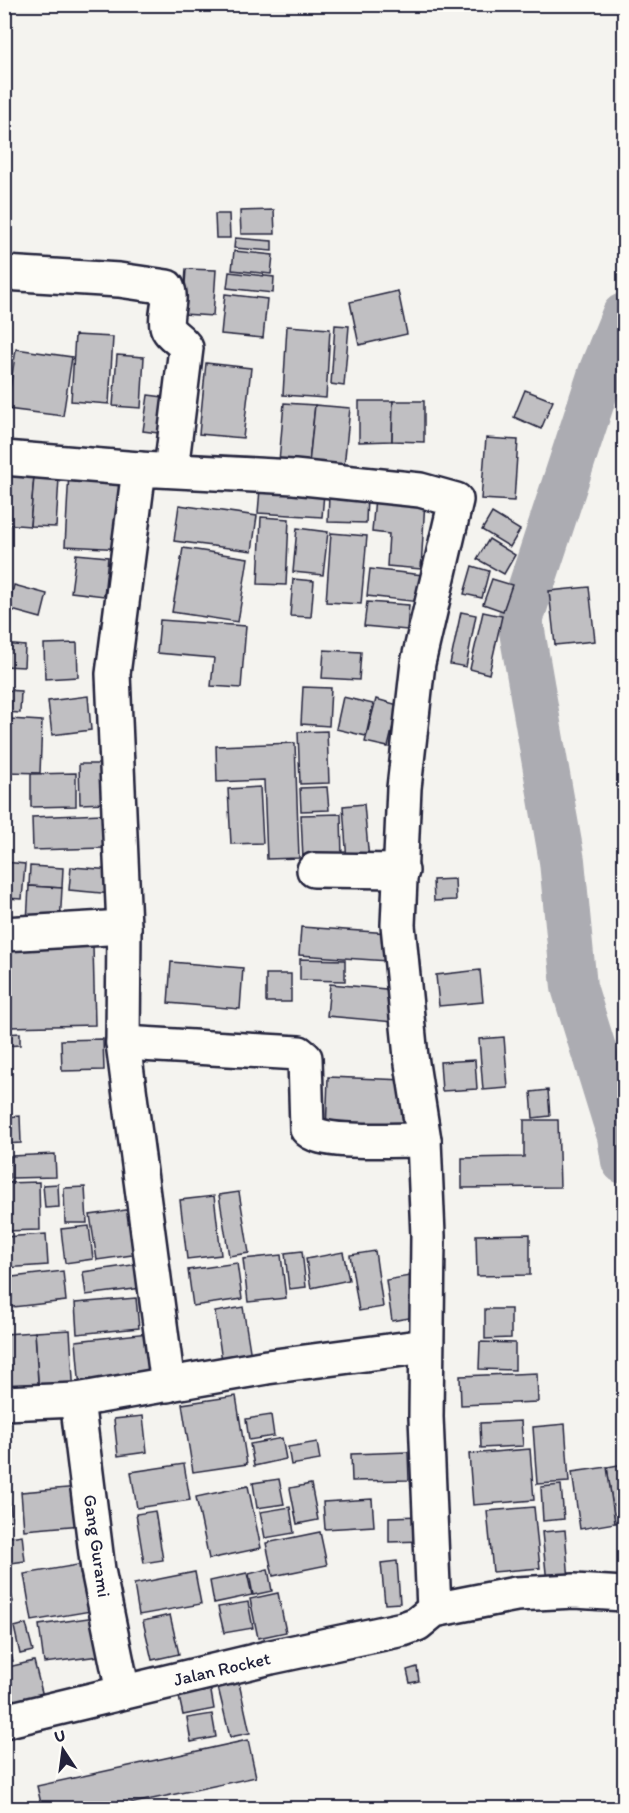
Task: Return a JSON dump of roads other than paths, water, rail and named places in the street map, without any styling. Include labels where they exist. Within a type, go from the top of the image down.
[{"type":"street","points":[[4,273],[119,280],[167,287],[170,294],[167,326],[172,334],[181,339],[186,348],[155,469],[113,674],[124,927],[123,1043],[168,1385]]},
{"type":"street","points":[[4,458],[294,477],[420,490],[456,500],[418,663],[404,788],[398,925],[411,1057],[424,1140],[428,1236],[426,1346],[434,1610],[516,1594],[574,1591],[624,1594]]},
{"type":"street","points":[[314,870],[402,871]]},
{"type":"street","points":[[4,934],[124,927]]},
{"type":"street","points":[[123,1043],[299,1053],[305,1058],[307,1129],[313,1135],[334,1139],[424,1140]]},
{"type":"street","points":[[4,1403],[77,1400],[267,1367],[426,1346]]},
{"type":"street","name":"Gang Gurami","points":[[77,1400],[98,1570],[123,1692]]},
{"type":"street","name":"Jalan Rocket","points":[[4,1721],[403,1629],[417,1624],[434,1610]]},
{"type":"waterway","points":[[624,316],[602,370],[520,620],[562,861],[574,987],[620,1136],[624,1161]]}]
